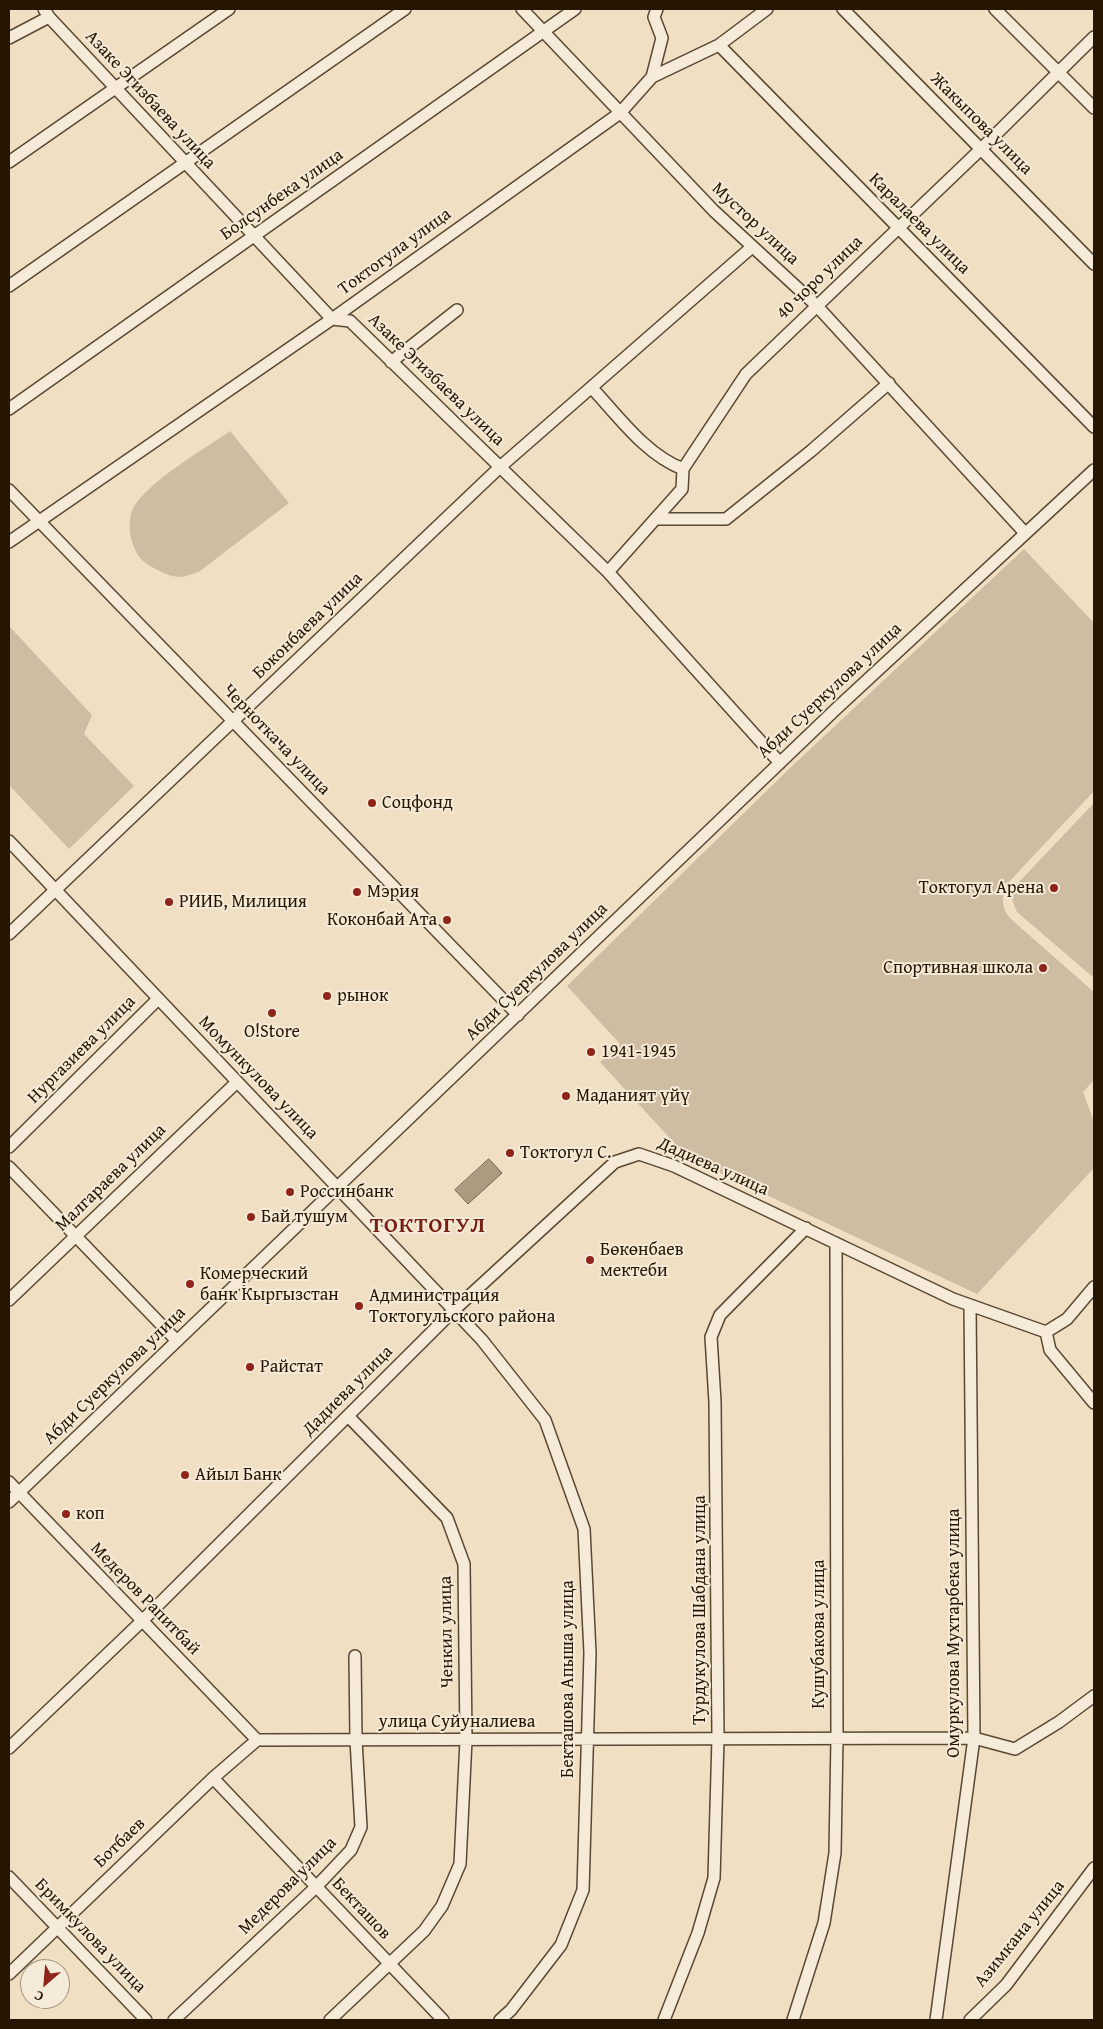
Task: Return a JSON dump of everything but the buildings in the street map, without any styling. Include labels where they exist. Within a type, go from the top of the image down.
[{"type":"street","points":[[9,162],[229,9]]},
{"type":"street","points":[[9,286],[405,9]]},
{"type":"street","name":"Мустор улица","points":[[522,9],[714,211],[816,305],[1025,533]]},
{"type":"street","name":"Болсунбека улица","points":[[9,409],[255,237],[575,9]]},
{"type":"street","points":[[652,77],[662,38],[654,16],[657,9]]},
{"type":"street","name":"Токтогула улица","points":[[9,542],[332,319],[620,113],[652,77],[719,45],[767,9]]},
{"type":"street","name":"Жакыпова улица","points":[[843,9],[1094,264]]},
{"type":"street","points":[[995,9],[1094,108]]},
{"type":"street","points":[[9,38],[46,13]]},
{"type":"street","name":"Азаке Эгизбаева улица","points":[[46,13],[332,319],[350,321],[608,572],[780,763]]},
{"type":"street","name":"40 чоро улица","points":[[608,572],[682,489],[683,469],[746,374],[981,149],[1094,37]]},
{"type":"street","name":"Каралаева улица","points":[[719,45],[1094,427]]},
{"type":"street","name":"Боконбаева улица","points":[[9,934],[500,467],[752,247]]},
{"type":"street","points":[[391,362],[457,310]]},
{"type":"street","points":[[655,519],[726,519],[811,451],[889,383]]},
{"type":"street","points":[[592,388],[647,446],[671,465],[683,469]]},
{"type":"street","name":"Абди Суеркулова улица","points":[[9,1502],[780,763],[1094,470]]},
{"type":"street","name":"Черноткача улица","points":[[9,490],[518,1015]]},
{"type":"street","name":"Момункулова улица","points":[[9,841],[482,1340]]},
{"type":"street","name":"Нургазиева улица","points":[[9,1147],[158,999]]},
{"type":"street","name":"Малгараева улица","points":[[9,1300],[237,1082]]},
{"type":"street","name":"Дадиева улица","points":[[9,1748],[142,1621],[454,1310],[616,1162],[639,1154],[674,1166],[970,1304],[1046,1332]]},
{"type":"street","points":[[9,1168],[177,1341]]},
{"type":"street","name":"Турдукулова Шабдана улица","points":[[664,2020],[698,1933],[714,1878],[718,1739],[716,1402],[711,1337],[720,1315],[806,1228]]},
{"type":"street","name":"Кушубакова улица","points":[[793,2020],[824,1923],[835,1853],[837,1738],[836,1243]]},
{"type":"street","points":[[1094,1287],[1067,1319],[1046,1332],[1050,1350],[1094,1403]]},
{"type":"street","name":"Омуркулова Мухтарбека улица","points":[[936,2020],[974,1738],[970,1304]]},
{"type":"street","name":"Бекташова Апыша улица","points":[[482,1340],[545,1420],[584,1529],[590,1652],[583,1890],[561,1945],[511,2010],[500,2020]]},
{"type":"street","name":"Ченкил улица","points":[[330,2020],[424,1930],[442,1906],[460,1864],[466,1740],[464,1564],[447,1518],[348,1416]]},
{"type":"street","name":"Медеров Рапитбай","points":[[9,1482],[257,1740]]},
{"type":"street","name":"Медерова улица","points":[[174,2020],[316,1887],[351,1850],[361,1827],[356,1740],[355,1656]]},
{"type":"street","name":"улица Суйуналиева","points":[[257,1740],[974,1738],[1015,1749],[1059,1722],[1094,1696]]},
{"type":"street","name":"Ботбаев","points":[[9,1974],[213,1778],[257,1740]]},
{"type":"street","name":"Бекташов","points":[[213,1778],[443,2020]]},
{"type":"street","name":"Азимкана улица","points":[[970,2020],[1006,1985],[1094,1868]]},
{"type":"street","name":"Бримкулова улица","points":[[9,1877],[146,2020]]},
{"type":"shaded area","points":[[230,431],[289,503],[200,571],[180,577],[163,573],[146,564],[135,551],[130,535],[130,518],[138,501],[161,479]]},
{"type":"shaded area","points":[[1024,549],[1094,623],[1094,791],[1007,884],[1003,903],[1008,916],[1012,920],[1094,992],[1094,1080],[1083,1092],[1094,1122],[1094,1168],[977,1294],[688,1158],[600,1062],[620,1044],[567,986],[790,768]]},
{"type":"shaded area","points":[[9,626],[92,715],[84,734],[134,786],[69,849],[9,785]]},
{"type":"shaded area","name":"Токтогул Арена","points":[[1094,803],[1094,978],[1017,912],[1011,897],[1017,884]]},
{"type":"shaded area","points":[[489,1159],[502,1173],[468,1204],[455,1190]]},
{"type":"place","name":"Соцфонд","points":[[372,803]]},
{"type":"place","name":"Токтогул Арена","points":[[1054,888]]},
{"type":"place","name":"Мэрия","points":[[357,892]]},
{"type":"place","name":"РИИБ, Милиция","points":[[169,902]]},
{"type":"place","name":"Коконбай Ата","points":[[447,920]]},
{"type":"place","name":"Спортивная школа","points":[[1043,968]]},
{"type":"place","name":"рынок","points":[[327,996]]},
{"type":"place","name":"O!Store","points":[[272,1013]]},
{"type":"place","name":"1941-1945","points":[[591,1052]]},
{"type":"place","name":"Маданият үйү","points":[[566,1096]]},
{"type":"place","name":"Токтогул С.","points":[[510,1153]]},
{"type":"place","name":"Россинбанк","points":[[290,1192]]},
{"type":"place","name":"Бай тушум","points":[[251,1217]]},
{"type":"place","name":"Бөкөнбаев мектеби","points":[[590,1260]]},
{"type":"place","name":"Комерческий банк Кыргызстан","points":[[190,1284]]},
{"type":"place","name":"Администрация Токтогульского района","points":[[359,1306]]},
{"type":"place","name":"Райстат","points":[[250,1367]]},
{"type":"place","name":"Айыл Банк","points":[[185,1475]]},
{"type":"place","name":"коп","points":[[66,1514]]},
{"type":"district","name":"ТОКТОГУЛ","points":[[428,1226]]}]
